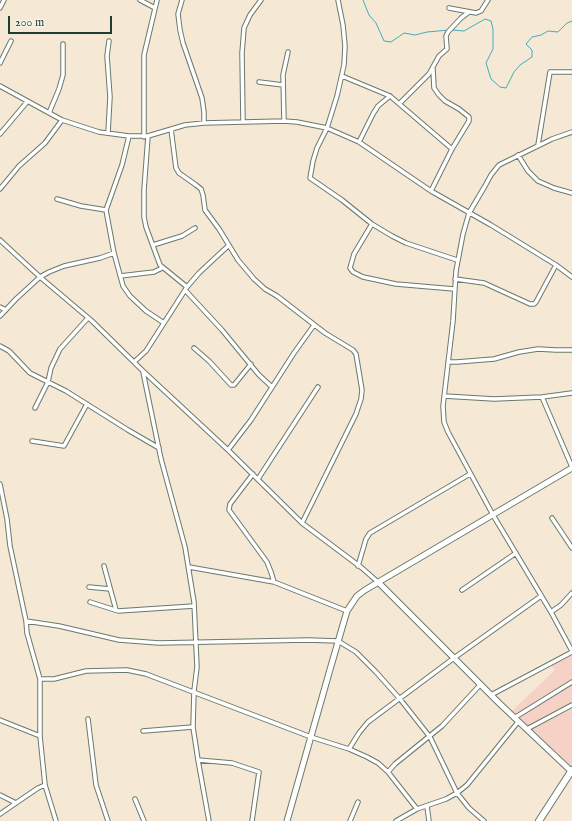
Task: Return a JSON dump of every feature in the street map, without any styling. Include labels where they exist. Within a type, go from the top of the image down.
[{"type":"highway","points":[[539,821],[572,772]]},
{"type":"street","points":[[0,8],[4,0]]},
{"type":"street","points":[[140,0],[155,8]]},
{"type":"street","points":[[157,0],[144,55],[146,136],[144,217],[146,227],[157,259],[162,268],[186,289],[252,364],[259,375],[272,387]]},
{"type":"street","points":[[182,0],[178,14],[180,30],[202,98],[204,123]]},
{"type":"street","points":[[244,122],[242,53],[244,28],[250,15],[261,0]]},
{"type":"street","points":[[338,0],[345,46],[344,65],[337,96],[327,128],[317,148],[310,178],[342,200],[372,224],[406,243],[457,260]]},
{"type":"street","points":[[449,8],[476,13],[481,11],[488,0]]},
{"type":"street","points":[[400,103],[433,69],[439,56],[447,49],[446,36],[448,32],[469,12]]},
{"type":"street","points":[[0,63],[11,41]]},
{"type":"street","points":[[108,133],[110,97],[107,56],[110,41]]},
{"type":"street","points":[[49,113],[63,75],[64,44]]},
{"type":"street","points":[[284,121],[283,85],[284,68],[288,52]]},
{"type":"street","points":[[431,191],[452,149],[469,121],[469,118],[459,109],[438,96],[434,88],[433,69]]},
{"type":"street","points":[[538,145],[550,72],[572,72]]},
{"type":"street","points":[[342,76],[390,96],[452,149]]},
{"type":"street","points":[[259,82],[283,85]]},
{"type":"street","points":[[0,86],[62,120],[108,133],[128,136],[146,136],[185,125],[204,123],[284,121],[327,128],[359,142],[431,191],[491,225],[556,265],[572,277]]},
{"type":"street","points":[[359,142],[378,106],[390,96]]},
{"type":"street","points":[[0,134],[27,102]]},
{"type":"street","points":[[0,189],[19,166],[44,143],[62,120]]},
{"type":"street","points":[[171,129],[176,168],[179,173],[201,189],[205,210],[219,229],[228,246],[238,260],[254,279],[314,325],[355,352],[362,390],[361,399],[356,414],[302,523]]},
{"type":"street","points":[[491,695],[572,652],[571,647],[552,612],[493,515],[448,432],[443,413],[453,320],[457,260],[469,213],[485,186],[490,174],[499,165],[518,155],[538,145],[572,132]]},
{"type":"street","points":[[128,136],[122,165],[106,210],[114,253],[123,286],[130,296],[146,311],[164,323]]},
{"type":"street","points":[[518,155],[528,171],[538,180],[554,188],[572,193]]},
{"type":"street","points":[[56,199],[81,206],[106,210]]},
{"type":"street","points":[[372,224],[354,254],[350,268],[353,272],[363,277],[396,284],[454,290]]},
{"type":"street","points":[[153,245],[182,236],[195,228]]},
{"type":"street","points":[[0,240],[88,318],[228,450],[302,523],[379,583],[480,685],[572,772]]},
{"type":"street","points":[[134,362],[146,351],[186,289],[203,268],[228,246]]},
{"type":"street","points":[[0,316],[40,277],[64,266],[100,258],[114,253]]},
{"type":"street","points":[[455,279],[484,283],[530,304],[534,304],[556,265]]},
{"type":"street","points":[[120,276],[154,272],[162,268]]},
{"type":"street","points":[[0,307],[6,310]]},
{"type":"street","points":[[35,408],[48,382],[51,368],[60,349],[88,318]]},
{"type":"street","points":[[228,450],[251,420],[314,325]]},
{"type":"street","points":[[0,346],[9,351],[30,373],[87,404],[159,448]]},
{"type":"street","points":[[194,348],[209,361],[231,385],[234,385],[252,364]]},
{"type":"street","points":[[448,362],[494,360],[519,352],[538,349],[572,350]]},
{"type":"street","points":[[143,371],[161,459],[185,547],[194,606],[197,667],[194,691],[193,727],[209,821]]},
{"type":"street","points":[[258,479],[318,386]]},
{"type":"street","points":[[444,396],[494,399],[542,397],[572,393]]},
{"type":"street","points":[[287,821],[338,642],[348,611],[357,596],[572,467],[542,397]]},
{"type":"street","points":[[32,441],[64,446],[87,404]]},
{"type":"street","points":[[253,474],[230,504],[229,510],[266,562],[274,582]]},
{"type":"street","points":[[358,566],[366,539],[370,533],[470,474]]},
{"type":"street","points":[[0,484],[1,499],[8,519],[10,546],[16,580],[26,621],[29,644],[35,659],[40,679],[40,736],[46,785],[56,821]]},
{"type":"street","points":[[552,518],[572,548]]},
{"type":"street","points":[[462,590],[516,553]]},
{"type":"street","points":[[104,566],[116,610]]},
{"type":"street","points":[[188,568],[274,582],[348,611]]},
{"type":"street","points":[[89,587],[110,589]]},
{"type":"street","points":[[552,612],[572,593]]},
{"type":"street","points":[[349,749],[368,722],[541,596]]},
{"type":"street","points":[[90,602],[116,610],[194,606]]},
{"type":"street","points":[[26,621],[59,626],[119,640],[159,644],[308,640],[338,642],[356,652],[400,699],[430,737],[458,793],[469,808],[484,821]]},
{"type":"street","points":[[40,679],[54,679],[86,671],[127,670],[146,674],[367,757],[388,772],[417,809]]},
{"type":"street","points":[[514,718],[572,682]]},
{"type":"street","points":[[388,772],[409,752],[430,737],[446,722],[480,685]]},
{"type":"street","points":[[526,729],[572,705]]},
{"type":"street","points":[[88,719],[96,785],[108,821]]},
{"type":"street","points":[[0,720],[40,736]]},
{"type":"street","points":[[396,821],[417,809],[446,799],[458,793],[467,785],[518,722]]},
{"type":"street","points":[[144,731],[193,727]]},
{"type":"street","points":[[198,760],[232,763],[259,772],[260,776],[252,821]]},
{"type":"street","points":[[0,814],[38,788],[46,785]]},
{"type":"street","points":[[0,795],[16,802]]},
{"type":"street","points":[[135,799],[144,821]]},
{"type":"street","points":[[350,821],[358,802]]},
{"type":"street","points":[[427,806],[429,821]]},
{"type":"shaded area","points":[[572,653],[571,767],[512,711],[555,670],[551,665]]},
{"type":"waterway","points":[[363,0],[369,15],[376,23],[384,41],[391,42],[404,33],[415,35],[427,32],[449,30]]},
{"type":"waterway","points":[[452,30],[464,31],[485,19],[491,21],[493,29],[493,49],[486,63],[491,79],[500,87],[506,88],[514,72],[520,65],[532,57],[532,50],[526,44],[532,37],[541,35],[548,31],[558,32],[567,23],[572,21]]}]
